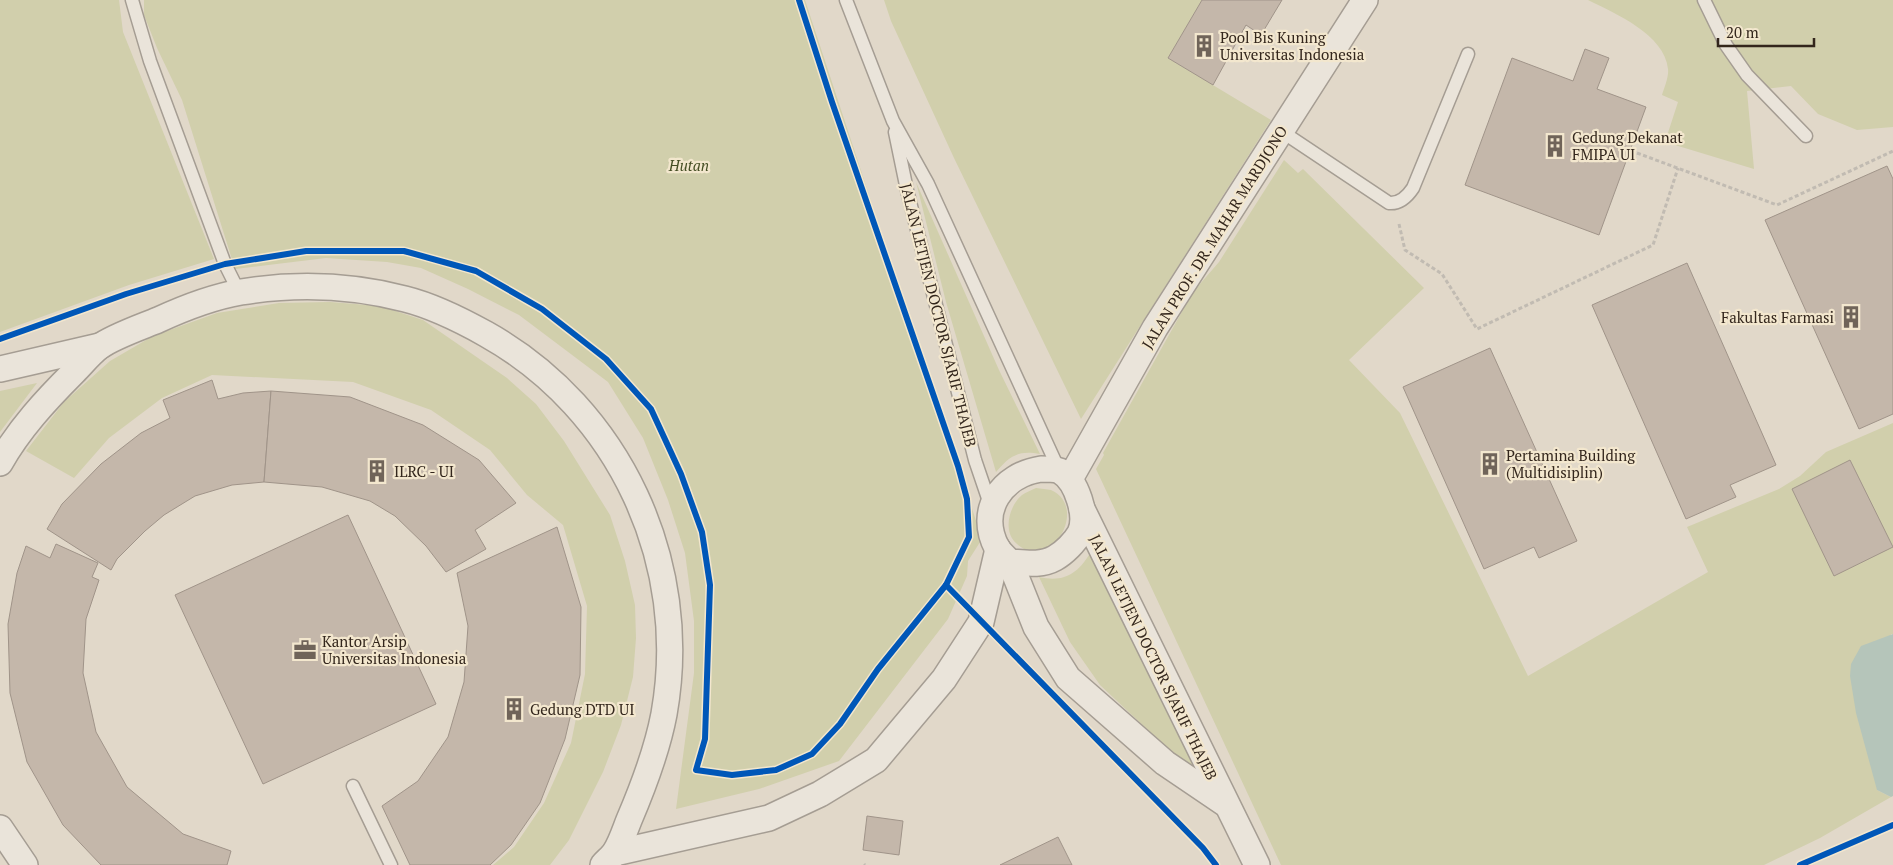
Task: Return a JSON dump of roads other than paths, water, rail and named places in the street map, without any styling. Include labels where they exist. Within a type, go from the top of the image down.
[{"type":"street","name":"JALAN PROF. DR. MAHAR MARDJONO","points":[[1064,474],[1365,0]]},
{"type":"street","points":[[0,369],[100,346],[188,306],[239,292],[296,286],[352,288],[407,299],[460,319],[509,347],[554,382],[592,423],[624,470],[648,521],[664,576],[670,632],[668,689],[658,744],[639,798],[609,859]]},
{"type":"street","points":[[0,464],[9,448],[45,401],[100,346]]},
{"type":"street","points":[[609,859],[769,818],[820,794],[876,760],[944,679],[981,622],[1004,555],[990,527],[991,507],[1008,482],[1027,471],[1041,468],[1064,474],[1078,494],[1082,509],[1080,532],[1072,544],[1055,558],[1035,564],[1004,555]]},
{"type":"street","name":"JALAN LETJEN DOCTOR SJARIF THAJEB","points":[[1082,509],[1257,865]]},
{"type":"street","name":"JALAN LETJEN DOCTOR SJARIF THAJEB","points":[[1004,555],[1036,627],[1068,678],[1166,763],[1226,805]]},
{"type":"street","points":[[0,828],[25,865]]},
{"type":"lane","points":[[132,0],[150,61],[225,264],[239,292]]},
{"type":"lane","name":"JALAN LETJEN DOCTOR SJARIF THAJEB","points":[[846,0],[893,121],[928,184],[1064,474]]},
{"type":"lane","points":[[1704,0],[1726,45],[1748,74],[1806,136]]},
{"type":"lane","points":[[1281,131],[1389,203],[1402,200],[1408,196],[1413,188],[1468,54]]},
{"type":"lane","name":"JALAN LETJEN DOCTOR SJARIF THAJEB","points":[[893,121],[907,190],[975,460],[991,507]]},
{"type":"lane","points":[[353,786],[391,865]]},
{"type":"place","name":"Pool Bis Kuning Universitas Indonesia","points":[[1204,46]]},
{"type":"place","name":"Gedung Dekanat FMIPA UI","points":[[1555,146]]},
{"type":"place","name":"Fakultas Farmasi","points":[[1851,317]]},
{"type":"place","name":"Pertamina Building (Multidisiplin)","points":[[1490,464]]},
{"type":"place","name":"ILRC - UI","points":[[377,471]]},
{"type":"place","name":"Kantor Arsip Universitas Indonesia","points":[[305,650]]},
{"type":"place","name":"Gedung DTD UI","points":[[514,709]]},
{"type":"park label","name":"Hutan","points":[[689,165]]}]
